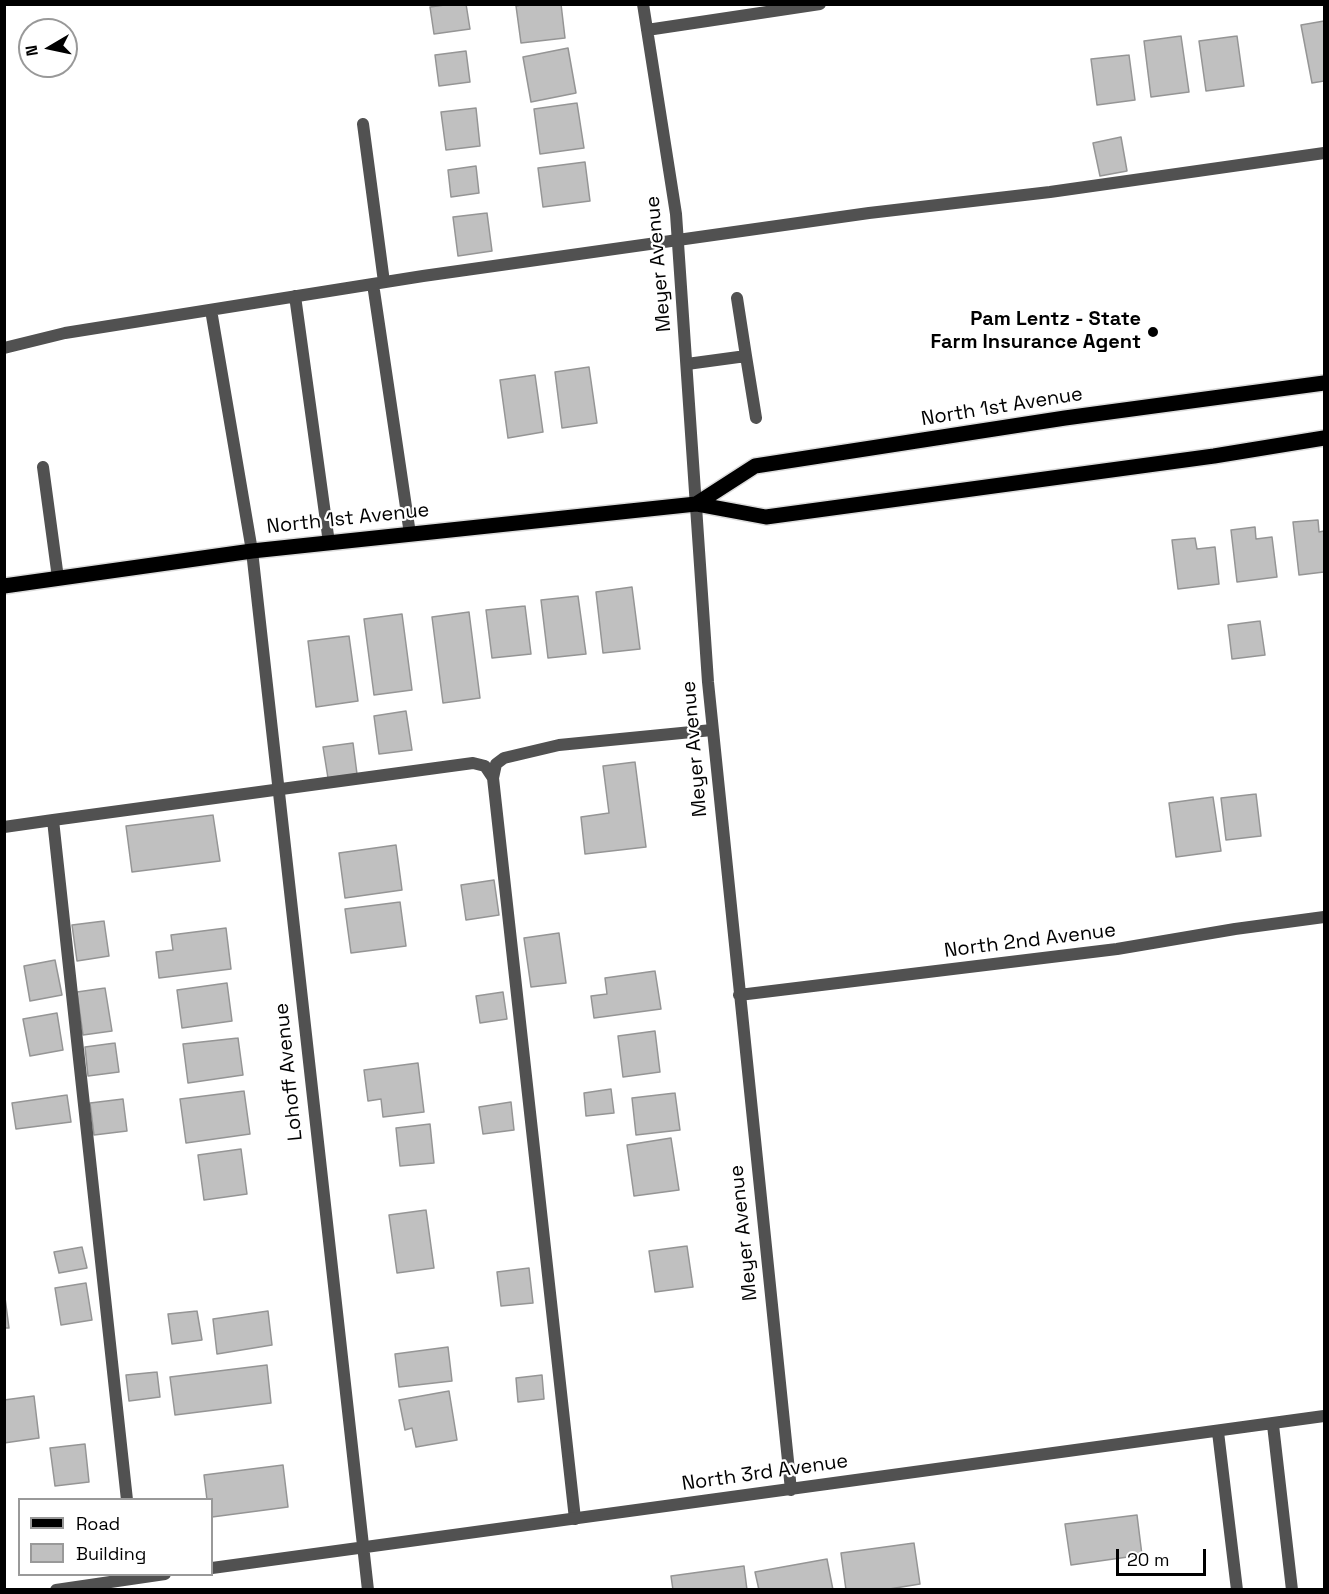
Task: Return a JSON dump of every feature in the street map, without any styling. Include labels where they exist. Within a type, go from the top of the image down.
[{"type":"main road","name":"North 1st Avenue","points":[[696,504],[755,466],[1076,416],[1324,383]]},
{"type":"main road","name":"North 1st Avenue","points":[[4,586],[252,551],[696,504],[766,517],[1214,456],[1324,438]]},
{"type":"street","name":"Meyer Avenue","points":[[643,4],[677,239],[712,730],[791,1490]]},
{"type":"street","points":[[647,30],[820,4]]},
{"type":"street","points":[[363,124],[379,283],[410,534]]},
{"type":"street","points":[[4,348],[65,333],[379,283],[677,239],[1050,192],[1324,153]]},
{"type":"street","points":[[295,296],[329,543]]},
{"type":"street","points":[[737,298],[756,418]]},
{"type":"street","name":"Lohoff Avenue","points":[[211,310],[252,551],[368,1590]]},
{"type":"street","points":[[687,363],[746,356]]},
{"type":"street","points":[[43,467],[58,578]]},
{"type":"street","points":[[575,1519],[493,778],[496,764],[504,758],[548,748],[712,730]]},
{"type":"street","points":[[4,827],[472,763],[485,766],[493,778]]},
{"type":"street","points":[[53,820],[127,1498]]},
{"type":"street","name":"North 2nd Avenue","points":[[739,995],[1118,949],[1235,929],[1324,917]]},
{"type":"street","name":"North 3rd Avenue","points":[[213,1568],[791,1490],[1101,1445],[1273,1425],[1324,1416]]},
{"type":"street","points":[[1273,1425],[1292,1590]]},
{"type":"street","points":[[1218,1432],[1237,1590]]},
{"type":"street","points":[[56,1590],[160,1576]]},
{"type":"building","points":[[466,4],[470,29],[434,34],[430,7]]},
{"type":"building","points":[[561,4],[565,38],[521,43],[516,6]]},
{"type":"building","points":[[1324,21],[1324,81],[1312,83],[1301,25]]},
{"type":"building","points":[[1181,36],[1189,92],[1151,97],[1144,41]]},
{"type":"building","points":[[1237,36],[1244,86],[1206,91],[1199,41]]},
{"type":"building","points":[[568,48],[576,93],[531,102],[523,57]]},
{"type":"building","points":[[466,51],[470,82],[439,86],[435,55]]},
{"type":"building","points":[[1129,55],[1135,100],[1097,105],[1091,59]]},
{"type":"building","points":[[577,103],[584,148],[540,154],[534,109]]},
{"type":"building","points":[[476,108],[480,146],[446,150],[441,112]]},
{"type":"building","points":[[1121,137],[1127,171],[1100,176],[1093,143]]},
{"type":"building","points":[[585,162],[590,201],[543,207],[538,168]]},
{"type":"building","points":[[476,166],[479,193],[451,197],[448,170]]},
{"type":"building","points":[[487,213],[492,251],[458,256],[453,217]]},
{"type":"building","points":[[589,367],[597,423],[562,428],[555,372]]},
{"type":"building","points":[[535,375],[543,432],[508,438],[500,380]]},
{"type":"building","points":[[1318,520],[1319,532],[1324,531],[1324,572],[1299,575],[1293,522]]},
{"type":"building","points":[[1255,527],[1256,539],[1272,537],[1277,577],[1237,582],[1231,530]]},
{"type":"building","points":[[1195,538],[1197,549],[1215,547],[1219,584],[1178,589],[1172,540]]},
{"type":"building","points":[[632,587],[640,649],[603,653],[596,592]]},
{"type":"building","points":[[578,596],[586,654],[548,658],[541,600]]},
{"type":"building","points":[[525,606],[531,654],[492,658],[486,610]]},
{"type":"building","points":[[469,612],[480,698],[443,703],[432,617]]},
{"type":"building","points":[[402,614],[412,690],[374,695],[364,619]]},
{"type":"building","points":[[1260,621],[1265,655],[1232,659],[1228,625]]},
{"type":"building","points":[[349,636],[358,701],[316,707],[308,641]]},
{"type":"building","points":[[406,711],[412,750],[379,754],[374,716]]},
{"type":"building","points":[[353,743],[357,774],[328,778],[323,747]]},
{"type":"building","points":[[635,762],[646,847],[585,854],[581,817],[609,813],[603,766]]},
{"type":"building","points":[[1256,794],[1261,836],[1226,840],[1221,798]]},
{"type":"building","points":[[1213,797],[1221,851],[1176,857],[1169,803]]},
{"type":"building","points":[[213,815],[220,861],[132,872],[126,826]]},
{"type":"building","points":[[396,845],[402,890],[345,898],[339,853]]},
{"type":"building","points":[[494,880],[499,915],[466,920],[461,885]]},
{"type":"building","points":[[400,902],[406,946],[351,953],[345,909]]},
{"type":"building","points":[[104,921],[109,956],[77,961],[72,925]]},
{"type":"building","points":[[226,928],[231,969],[159,978],[156,952],[173,950],[171,935]]},
{"type":"building","points":[[559,933],[566,983],[531,987],[524,938]]},
{"type":"building","points":[[55,960],[62,995],[30,1001],[24,966]]},
{"type":"building","points":[[655,971],[661,1009],[594,1018],[591,996],[607,994],[605,978]]},
{"type":"building","points":[[227,983],[232,1021],[182,1028],[177,990]]},
{"type":"building","points":[[105,988],[112,1031],[83,1035],[77,992]]},
{"type":"building","points":[[503,992],[507,1019],[480,1023],[476,996]]},
{"type":"building","points":[[57,1013],[63,1050],[30,1056],[23,1019]]},
{"type":"building","points":[[655,1031],[660,1072],[623,1077],[618,1036]]},
{"type":"building","points":[[238,1038],[243,1075],[188,1083],[183,1044]]},
{"type":"building","points":[[115,1043],[119,1072],[88,1076],[85,1047]]},
{"type":"building","points":[[418,1063],[424,1112],[383,1117],[381,1099],[368,1101],[364,1070]]},
{"type":"building","points":[[611,1089],[614,1113],[586,1116],[584,1093]]},
{"type":"building","points":[[244,1091],[250,1134],[186,1143],[180,1099]]},
{"type":"building","points":[[675,1093],[680,1130],[636,1135],[632,1098]]},
{"type":"building","points":[[67,1095],[71,1122],[16,1129],[12,1103]]},
{"type":"building","points":[[123,1099],[127,1131],[94,1135],[90,1103]]},
{"type":"building","points":[[511,1102],[514,1130],[483,1134],[479,1107]]},
{"type":"building","points":[[430,1124],[434,1163],[400,1166],[396,1128]]},
{"type":"building","points":[[671,1138],[679,1190],[634,1196],[627,1145]]},
{"type":"building","points":[[241,1149],[247,1194],[204,1200],[198,1155]]},
{"type":"building","points":[[426,1210],[434,1268],[397,1273],[389,1215]]},
{"type":"building","points":[[687,1246],[693,1287],[655,1292],[649,1251]]},
{"type":"building","points":[[82,1247],[87,1268],[59,1273],[54,1252]]},
{"type":"building","points":[[529,1268],[533,1303],[501,1306],[497,1272]]},
{"type":"building","points":[[86,1283],[92,1320],[61,1325],[55,1288]]},
{"type":"building","points":[[4,1290],[9,1328],[4,1328]]},
{"type":"building","points":[[197,1311],[202,1340],[172,1344],[168,1314]]},
{"type":"building","points":[[268,1311],[272,1345],[217,1354],[213,1319]]},
{"type":"building","points":[[448,1347],[452,1381],[399,1387],[395,1354]]},
{"type":"building","points":[[267,1365],[271,1403],[175,1415],[170,1377]]},
{"type":"building","points":[[157,1372],[160,1397],[129,1401],[126,1375]]},
{"type":"building","points":[[542,1375],[544,1399],[518,1402],[516,1378]]},
{"type":"building","points":[[449,1391],[457,1440],[416,1447],[412,1428],[405,1430],[399,1400]]},
{"type":"building","points":[[34,1396],[39,1438],[4,1443],[4,1400]]},
{"type":"building","points":[[85,1444],[89,1482],[55,1486],[50,1448]]},
{"type":"building","points":[[283,1465],[288,1507],[213,1517],[213,1498],[207,1498],[204,1475]]},
{"type":"building","points":[[1137,1515],[1142,1555],[1071,1565],[1065,1524]]},
{"type":"building","points":[[914,1543],[920,1584],[883,1590],[846,1590],[841,1553]]},
{"type":"building","points":[[827,1559],[833,1590],[759,1590],[755,1572]]},
{"type":"building","points":[[744,1566],[747,1590],[673,1590],[671,1576]]},
{"type":"place","name":"Pam Lentz - State Farm Insurance Agent","points":[[1153,332]]}]
